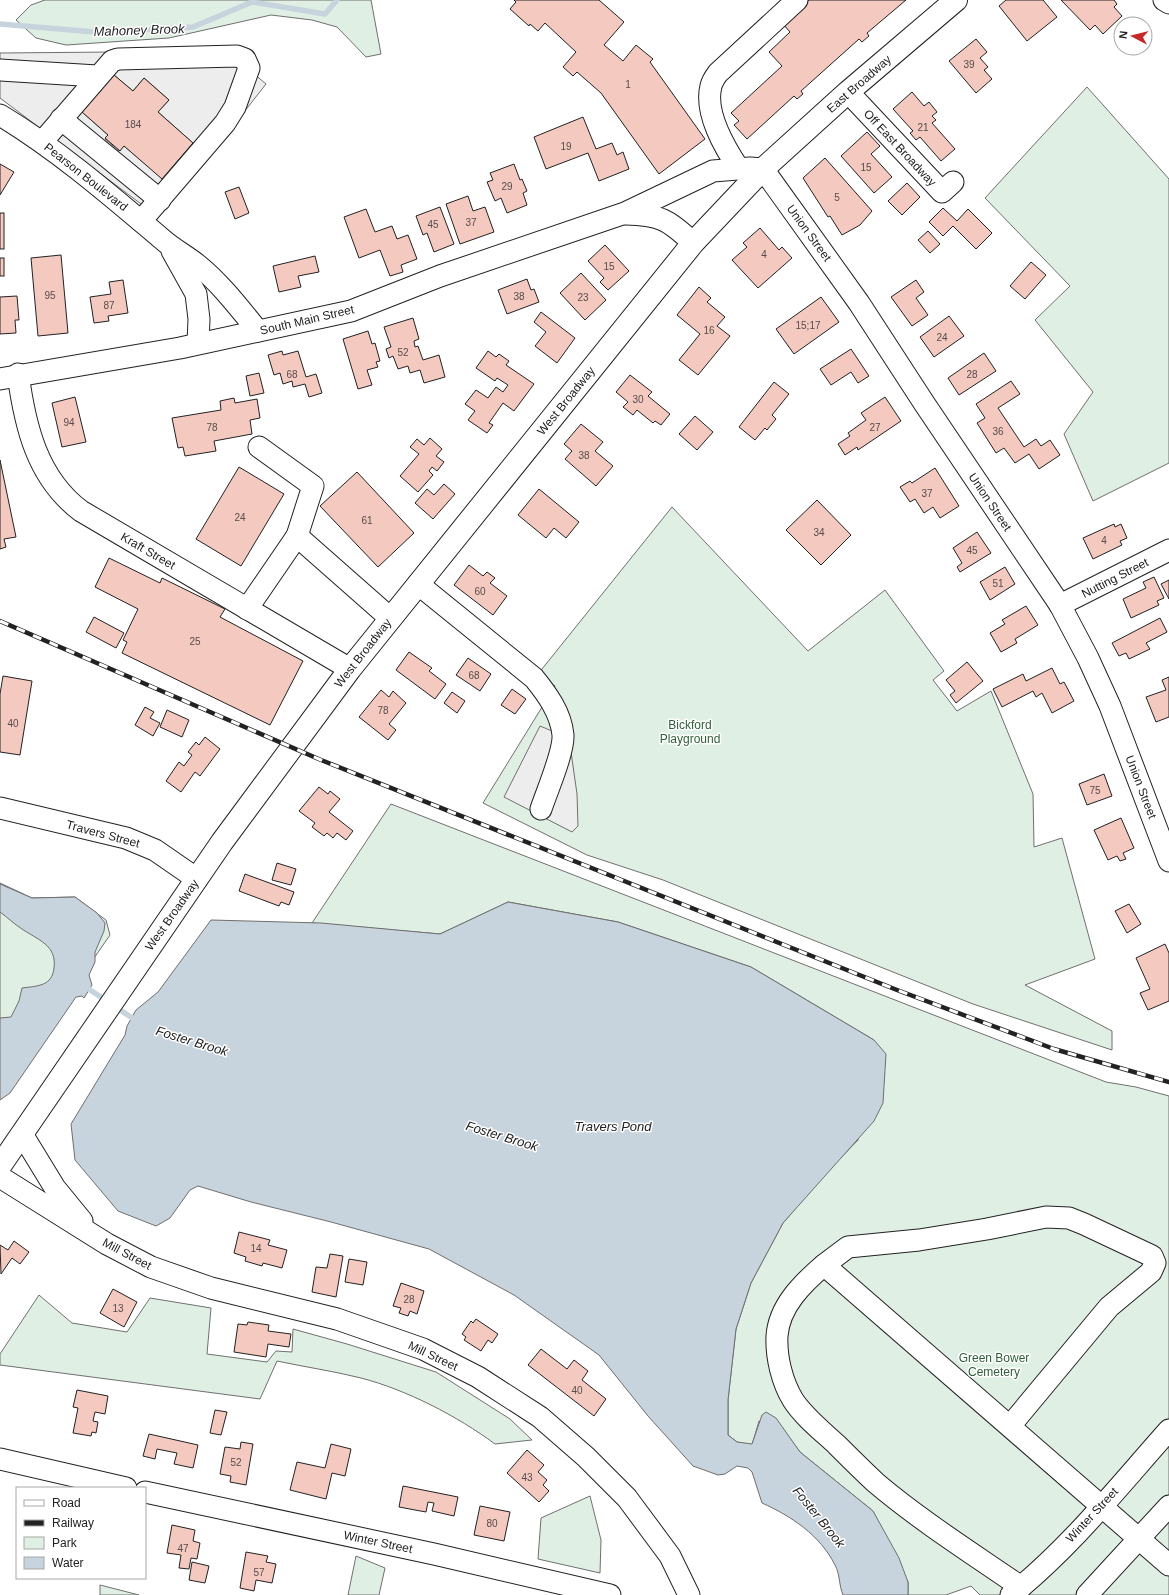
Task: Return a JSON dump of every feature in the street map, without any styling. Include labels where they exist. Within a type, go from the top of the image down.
[{"type":"main road","name":"East Broadway","points":[[763,169],[848,92],[956,0]]},
{"type":"main road","name":"West Broadway","points":[[0,1166],[197,879],[350,669],[693,243],[763,169]]},
{"type":"street","points":[[739,169],[726,150],[719,133],[709,100],[711,85],[718,72],[727,63],[797,0]]},
{"type":"street","points":[[1164,0],[1169,3]]},
{"type":"street","points":[[42,142],[107,64],[118,59],[237,56],[245,60],[248,63],[249,68],[235,107],[224,123],[141,221]]},
{"type":"street","points":[[0,70],[97,76]]},
{"type":"street","name":"Off East Broadway","points":[[848,92],[942,192],[953,182]]},
{"type":"street","name":"Pearson Boulevard","points":[[0,115],[42,142],[90,179],[167,244],[199,266],[237,305],[258,331]]},
{"type":"street","points":[[61,119],[160,200]]},
{"type":"street","points":[[90,179],[107,157]]},
{"type":"street","name":"South Main Street","points":[[9,376],[198,343],[351,311],[440,276],[625,214],[713,171],[763,169]]},
{"type":"street","name":"Union Street","points":[[763,169],[859,303],[924,403],[1060,605],[1088,658],[1163,825],[1169,861]]},
{"type":"street","name":"South Main Street","points":[[625,214],[657,216],[677,228],[693,243]]},
{"type":"street","name":"Pearson Boulevard","points":[[167,244],[196,294],[199,319],[198,343]]},
{"type":"street","name":"Kraft Street","points":[[9,376],[23,406],[34,447],[47,473],[69,502],[81,511],[350,669]]},
{"type":"street","points":[[247,609],[297,536],[313,486],[259,447]]},
{"type":"street","points":[[297,536],[390,618]]},
{"type":"street","name":"Nutting Street","points":[[1060,605],[1169,550]]},
{"type":"street","points":[[418,584],[534,678],[554,707],[561,728],[562,744],[541,809]]},
{"type":"street","name":"Travers Street","points":[[0,808],[126,838],[156,850],[197,879]]},
{"type":"street","name":"Mill Street","points":[[22,1134],[55,1188],[97,1238]]},
{"type":"street","name":"Mill Street","points":[[0,1177],[97,1238],[136,1260],[170,1275],[211,1288],[337,1319],[423,1349],[478,1377],[540,1417],[586,1457],[627,1498],[670,1556],[689,1595]]},
{"type":"street","points":[[1010,1426],[1109,1307],[1151,1272],[1155,1263],[1152,1256],[1069,1218],[1046,1217],[987,1229],[905,1242],[848,1246],[806,1281],[792,1297],[782,1314],[777,1334],[780,1367],[793,1400],[805,1415],[877,1483],[1016,1591]]},
{"type":"street","points":[[824,1265],[1169,1565]]},
{"type":"street","name":"Winter Street","points":[[1016,1591],[1074,1536],[1169,1430]]},
{"type":"street","points":[[0,1459],[122,1487]]},
{"type":"street","name":"Winter Street","points":[[146,1492],[434,1554],[610,1595]]},
{"type":"street","points":[[1087,1595],[1169,1506]]},
{"type":"green space","points":[[45,0],[371,0],[381,54],[366,57],[337,27],[312,20],[271,15],[169,38],[66,45],[36,38],[16,20],[31,5]]},
{"type":"green space","points":[[1087,87],[1169,179],[1169,463],[1093,501],[1064,434],[1093,392],[1035,320],[1070,286],[985,198]]},
{"type":"green space","name":"Bickford Playground","points":[[672,507],[808,651],[885,590],[944,671],[933,680],[957,711],[991,691],[1033,794],[1034,847],[1062,838],[1095,959],[1025,985],[1112,1031],[1112,1050],[973,1004],[663,880],[587,855],[483,803],[555,686],[538,674]]},
{"type":"green space","name":"Green Bower Cemetery","points":[[391,804],[1106,1082],[1136,1087],[1169,1096],[1169,1595],[980,1595],[971,1586],[946,1595],[908,1595],[908,1582],[873,1511],[800,1452],[778,1422],[759,1421],[752,1445],[737,1442],[728,1435],[728,1400],[736,1329],[751,1283],[783,1223],[826,1173],[858,1140],[874,1040],[751,967],[618,922],[508,902],[440,934],[312,923]]},
{"type":"green space","points":[[0,883],[32,898],[75,897],[106,920],[110,935],[0,1094]]},
{"type":"green space","points":[[39,1295],[72,1323],[127,1332],[150,1298],[211,1308],[207,1354],[267,1362],[276,1351],[292,1352],[293,1329],[347,1344],[436,1372],[510,1419],[532,1440],[495,1444],[448,1414],[396,1389],[340,1373],[277,1361],[260,1399],[0,1365],[0,1354]]},
{"type":"green space","points":[[590,1496],[601,1540],[600,1573],[538,1559],[541,1518]]},
{"type":"green space","points":[[356,1556],[385,1568],[379,1595],[348,1595]]},
{"type":"green space","points":[[100,1585],[139,1595],[100,1595]]},
{"type":"shaded area","points":[[227,51],[266,84],[215,149],[153,213],[0,98],[0,53]],"holes":[[[114,75],[133,91],[144,78],[169,100],[158,112],[193,143],[162,178],[124,146],[119,151],[105,139],[108,135],[82,112]]]},
{"type":"shaded area","points":[[540,726],[569,738],[577,794],[578,826],[572,832],[504,797]]},
{"type":"water","points":[[0,884],[32,898],[75,897],[97,913],[105,923],[104,931],[95,952],[95,962],[89,975],[92,985],[84,998],[82,996],[76,997],[10,1093],[0,1100],[0,1018],[11,1017],[19,1001],[22,988],[39,986],[47,982],[53,974],[54,960],[53,954],[45,944],[19,927],[0,912]]},
{"type":"water","name":"Travers Pond","points":[[508,902],[618,922],[751,967],[874,1040],[886,1054],[883,1103],[874,1121],[783,1223],[751,1283],[736,1329],[728,1400],[728,1435],[737,1442],[752,1444],[762,1415],[766,1412],[776,1418],[800,1452],[873,1511],[899,1558],[908,1582],[908,1595],[843,1595],[837,1569],[829,1554],[813,1536],[794,1520],[762,1503],[752,1472],[748,1468],[737,1466],[725,1474],[718,1475],[693,1466],[648,1416],[599,1355],[514,1295],[429,1249],[251,1202],[198,1186],[190,1190],[170,1218],[156,1226],[118,1211],[75,1160],[71,1124],[125,1035],[127,1026],[136,1010],[158,992],[211,920],[321,923],[440,934]]},
{"type":"building","points":[[514,0],[599,0],[624,22],[604,45],[623,61],[636,45],[653,59],[650,62],[705,139],[659,174],[601,93],[577,72],[573,76],[563,67],[576,52],[545,23],[538,31],[530,24],[529,26],[510,9],[516,2]]},
{"type":"building","points":[[809,0],[906,0],[867,33],[869,36],[862,42],[859,39],[801,91],[803,94],[797,99],[794,96],[747,139],[734,125],[739,121],[731,113],[782,66],[769,52],[790,32],[783,24]]},
{"type":"building","points":[[1006,0],[1043,0],[1057,17],[1027,41],[999,6]]},
{"type":"building","points":[[1061,0],[1114,0],[1117,4],[1114,7],[1122,16],[1113,16],[1113,25],[1103,34],[1095,25],[1090,30]]},
{"type":"building","points":[[976,39],[987,52],[980,58],[988,67],[984,70],[992,79],[976,93],[949,61]]},
{"type":"building","points":[[114,75],[133,91],[144,78],[169,100],[158,112],[193,143],[162,179],[124,146],[120,151],[105,138],[108,135],[82,112]]},
{"type":"building","points":[[912,92],[924,106],[929,102],[937,112],[932,116],[936,120],[932,123],[955,149],[941,161],[920,137],[916,140],[910,133],[913,131],[893,109]]},
{"type":"building","points":[[583,117],[596,149],[612,143],[617,155],[623,152],[629,169],[599,181],[588,153],[546,169],[534,137]]},
{"type":"building","points":[[867,132],[880,146],[871,154],[892,177],[874,193],[841,156]]},
{"type":"building","points":[[825,158],[872,211],[860,225],[842,235],[830,216],[828,217],[803,178]]},
{"type":"building","points":[[0,164],[14,172],[0,195]]},
{"type":"building","points":[[514,164],[520,180],[522,179],[527,191],[523,193],[527,205],[507,213],[501,198],[495,201],[487,182],[493,180],[490,173]]},
{"type":"building","points":[[907,183],[920,197],[902,215],[888,201]]},
{"type":"building","points":[[239,187],[249,213],[235,219],[225,192]]},
{"type":"building","points":[[468,196],[473,211],[485,207],[494,232],[460,244],[446,204]]},
{"type":"building","points":[[440,207],[454,244],[434,252],[427,233],[423,235],[416,216]]},
{"type":"building","points":[[943,208],[957,221],[968,209],[992,233],[976,249],[953,226],[943,236],[929,222]]},
{"type":"building","points":[[366,209],[375,232],[392,226],[397,239],[408,235],[417,259],[401,265],[403,272],[390,276],[380,250],[359,258],[344,217]]},
{"type":"building","points":[[0,213],[4,213],[4,249],[0,249]]},
{"type":"building","points":[[760,228],[779,250],[782,247],[792,258],[758,288],[732,260],[747,247],[743,243]]},
{"type":"building","points":[[928,231],[940,244],[930,253],[918,240]]},
{"type":"building","points":[[605,245],[629,271],[608,290],[600,282],[604,278],[588,261]]},
{"type":"building","points":[[61,255],[68,333],[38,336],[31,258]]},
{"type":"building","points":[[315,256],[319,272],[298,276],[301,287],[279,292],[273,266]]},
{"type":"building","points":[[0,258],[4,258],[4,276],[0,276]]},
{"type":"building","points":[[1031,262],[1046,275],[1025,299],[1010,286]]},
{"type":"building","points":[[581,273],[606,300],[585,320],[560,293]]},
{"type":"building","points":[[527,279],[531,290],[534,289],[539,302],[507,314],[498,290]]},
{"type":"building","points":[[123,280],[128,313],[108,316],[109,321],[94,323],[90,297],[111,294],[109,282]]},
{"type":"building","points":[[916,280],[924,292],[916,298],[928,315],[912,326],[891,297]]},
{"type":"building","points":[[699,287],[711,298],[707,302],[725,317],[717,326],[730,336],[698,375],[679,360],[700,334],[677,315]]},
{"type":"building","points":[[17,296],[19,320],[15,320],[16,333],[0,334],[0,297]]},
{"type":"building","points":[[821,297],[839,322],[794,354],[776,329]]},
{"type":"building","points":[[541,312],[575,338],[557,363],[535,346],[546,332],[534,322]]},
{"type":"building","points":[[949,316],[964,336],[934,357],[920,337]]},
{"type":"building","points":[[413,318],[419,339],[414,341],[415,347],[418,346],[423,360],[439,355],[445,377],[424,383],[420,370],[410,373],[408,366],[398,369],[393,356],[389,358],[386,349],[391,347],[384,327]]},
{"type":"building","points":[[368,331],[372,344],[375,343],[380,361],[376,362],[378,367],[367,370],[372,385],[358,389],[343,339]]},
{"type":"building","points":[[851,349],[869,376],[858,383],[851,372],[831,385],[820,369]]},
{"type":"building","points":[[282,351],[283,355],[298,351],[306,377],[316,374],[322,393],[309,397],[305,384],[293,387],[292,381],[283,384],[280,373],[274,375],[268,355]]},
{"type":"building","points":[[488,351],[496,357],[499,354],[509,361],[506,365],[534,384],[514,411],[503,403],[489,423],[493,425],[487,433],[468,420],[475,411],[465,404],[476,390],[488,398],[496,387],[503,392],[508,385],[497,378],[495,381],[476,368]]},
{"type":"building","points":[[984,353],[996,371],[959,395],[948,378]]},
{"type":"building","points":[[259,373],[264,393],[250,396],[246,376]]},
{"type":"building","points":[[630,375],[652,392],[648,396],[670,414],[661,425],[655,421],[653,423],[637,410],[633,415],[623,407],[628,402],[616,392]]},
{"type":"building","points":[[1011,381],[1020,394],[998,408],[1024,447],[1036,439],[1041,446],[1050,440],[1060,455],[1039,469],[1029,454],[1015,463],[1004,448],[996,453],[977,423],[985,418],[976,404]]},
{"type":"building","points":[[774,382],[789,394],[772,415],[776,419],[767,430],[765,428],[755,440],[739,427]]},
{"type":"building","points":[[75,397],[86,442],[62,447],[52,403]]},
{"type":"building","points":[[885,397],[901,421],[858,450],[857,447],[845,455],[838,444],[850,436],[848,433],[866,420],[861,413]]},
{"type":"building","points":[[234,398],[235,403],[257,399],[260,418],[250,420],[252,434],[214,441],[216,451],[185,456],[183,447],[178,448],[172,418],[221,410],[220,401]]},
{"type":"building","points":[[695,416],[713,432],[697,450],[679,434]]},
{"type":"building","points":[[581,424],[603,442],[595,451],[613,466],[596,486],[565,459],[572,451],[564,444]]},
{"type":"building","points":[[430,438],[442,449],[436,456],[444,462],[437,471],[432,467],[429,471],[433,475],[418,492],[400,476],[419,454],[410,447],[417,439],[424,445]]},
{"type":"building","points":[[0,460],[16,537],[4,539],[6,547],[0,549]]},
{"type":"building","points":[[239,467],[284,494],[241,566],[196,539]]},
{"type":"building","points":[[935,468],[959,506],[940,518],[933,507],[924,513],[915,499],[910,502],[900,487],[910,481],[912,483]]},
{"type":"building","points":[[357,472],[414,533],[378,567],[320,506]]},
{"type":"building","points":[[444,484],[455,494],[433,519],[415,503],[427,489],[434,495]]},
{"type":"building","points":[[539,489],[579,522],[566,538],[554,528],[546,538],[518,515]]},
{"type":"building","points":[[817,500],[851,535],[821,565],[786,530]]},
{"type":"building","points":[[1114,524],[1115,527],[1121,524],[1127,538],[1120,541],[1122,545],[1093,559],[1083,538]]},
{"type":"building","points":[[977,532],[991,553],[960,572],[957,567],[962,563],[953,548]]},
{"type":"building","points":[[109,558],[160,583],[162,578],[225,609],[220,617],[303,661],[270,725],[122,653],[127,642],[123,640],[138,609],[95,587]]},
{"type":"building","points":[[469,565],[483,576],[487,572],[495,578],[490,583],[507,596],[493,615],[454,585]]},
{"type":"building","points":[[1005,567],[1015,584],[990,600],[980,582]]},
{"type":"building","points":[[1154,577],[1164,598],[1157,601],[1159,605],[1131,618],[1123,599],[1146,588],[1143,582]]},
{"type":"building","points":[[1169,580],[1169,599],[1161,584]]},
{"type":"building","points":[[1026,606],[1038,625],[1015,639],[1017,643],[1001,652],[990,633],[1005,624],[1002,620]]},
{"type":"building","points":[[94,617],[124,633],[116,648],[86,632]]},
{"type":"building","points":[[1160,618],[1167,632],[1146,643],[1150,649],[1129,659],[1126,653],[1119,656],[1112,643]]},
{"type":"building","points":[[409,652],[432,668],[429,671],[446,684],[435,699],[396,670]]},
{"type":"building","points":[[468,658],[491,674],[480,691],[456,675]]},
{"type":"building","points":[[967,662],[983,681],[956,703],[950,695],[955,691],[946,680]]},
{"type":"building","points":[[1052,668],[1060,684],[1064,682],[1074,701],[1052,713],[1042,693],[1036,697],[1033,691],[1002,707],[993,689],[1023,674],[1026,681]]},
{"type":"building","points":[[3,676],[32,681],[20,755],[0,752],[0,694]]},
{"type":"building","points":[[1169,677],[1169,717],[1156,722],[1146,697],[1166,690],[1162,680]]},
{"type":"building","points":[[512,689],[526,699],[515,714],[501,705]]},
{"type":"building","points":[[381,690],[389,697],[393,691],[406,703],[389,724],[396,730],[388,740],[359,717]]},
{"type":"building","points":[[452,692],[465,701],[457,713],[444,703]]},
{"type":"building","points":[[145,707],[154,712],[150,718],[160,723],[153,736],[135,725]]},
{"type":"building","points":[[167,710],[189,720],[182,737],[160,727]]},
{"type":"building","points":[[205,737],[220,749],[200,776],[195,772],[181,792],[166,781],[179,762],[184,766],[192,755],[188,752],[196,742],[199,745]]},
{"type":"building","points":[[1104,774],[1112,796],[1087,805],[1079,784]]},
{"type":"building","points":[[319,787],[328,794],[330,791],[340,799],[329,812],[353,831],[346,840],[337,833],[333,838],[327,833],[324,836],[312,827],[315,823],[299,811]]},
{"type":"building","points":[[1121,818],[1134,848],[1123,853],[1126,859],[1120,861],[1117,856],[1108,860],[1094,830]]},
{"type":"building","points":[[277,863],[296,869],[291,885],[272,880]]},
{"type":"building","points":[[245,874],[294,892],[289,905],[281,902],[279,906],[239,891]]},
{"type":"building","points":[[1129,904],[1141,924],[1127,933],[1115,911]]},
{"type":"building","points":[[1165,944],[1169,953],[1169,1001],[1148,1010],[1140,993],[1150,989],[1136,958]]},
{"type":"building","points":[[239,1232],[270,1240],[268,1245],[287,1250],[282,1268],[263,1263],[262,1266],[245,1261],[246,1257],[234,1253]]},
{"type":"building","points":[[14,1241],[29,1252],[20,1264],[12,1258],[1,1274],[0,1245],[8,1250]]},
{"type":"building","points":[[330,1254],[343,1256],[336,1297],[312,1292],[316,1267],[327,1268]]},
{"type":"building","points":[[349,1259],[367,1262],[363,1285],[345,1282]]},
{"type":"building","points":[[401,1283],[424,1291],[417,1314],[410,1311],[408,1316],[399,1313],[401,1308],[393,1306]]},
{"type":"building","points":[[113,1289],[137,1302],[124,1327],[100,1313]]},
{"type":"building","points":[[476,1319],[498,1334],[492,1343],[488,1340],[481,1351],[464,1340],[466,1337],[462,1334],[471,1321],[473,1323]]},
{"type":"building","points":[[248,1322],[269,1325],[268,1331],[291,1334],[289,1347],[268,1344],[266,1357],[234,1352],[238,1324],[247,1325]]},
{"type":"building","points":[[541,1349],[567,1369],[574,1360],[588,1371],[582,1380],[606,1399],[594,1416],[528,1365]]},
{"type":"building","points":[[77,1390],[108,1396],[105,1414],[95,1412],[93,1421],[98,1422],[96,1433],[92,1432],[91,1436],[73,1433],[78,1408],[73,1407]]},
{"type":"building","points":[[215,1410],[227,1412],[221,1435],[210,1433]]},
{"type":"building","points":[[149,1434],[198,1445],[193,1468],[174,1464],[177,1453],[157,1449],[155,1459],[143,1456]]},
{"type":"building","points":[[241,1442],[253,1444],[246,1485],[230,1482],[231,1476],[220,1474],[225,1447],[240,1449]]},
{"type":"building","points":[[331,1444],[351,1449],[345,1476],[332,1473],[326,1499],[290,1490],[297,1462],[325,1468]]},
{"type":"building","points":[[527,1450],[544,1465],[538,1472],[547,1480],[543,1485],[549,1491],[539,1502],[507,1473]]},
{"type":"building","points":[[403,1486],[458,1497],[454,1516],[432,1511],[434,1503],[428,1502],[426,1512],[399,1507]]},
{"type":"building","points":[[480,1506],[510,1512],[504,1541],[474,1535]]},
{"type":"building","points":[[172,1525],[195,1530],[193,1541],[200,1543],[197,1559],[191,1558],[189,1569],[179,1568],[181,1555],[167,1553]]},
{"type":"building","points":[[246,1552],[268,1556],[266,1562],[276,1564],[272,1583],[256,1580],[254,1591],[240,1588]]},
{"type":"building","points":[[192,1562],[209,1566],[205,1583],[189,1580]]},
{"type":"waterway","name":"Mahoney Brook","points":[[0,24],[95,32],[193,27],[252,2],[325,14],[337,0]]},
{"type":"waterway","name":"Foster Brook","points":[[84,986],[107,1001]]},
{"type":"waterway","name":"Foster Brook","points":[[114,1006],[137,1021]]},
{"type":"railway","points":[[0,621],[321,760],[897,990],[1054,1049],[1169,1082]]}]
